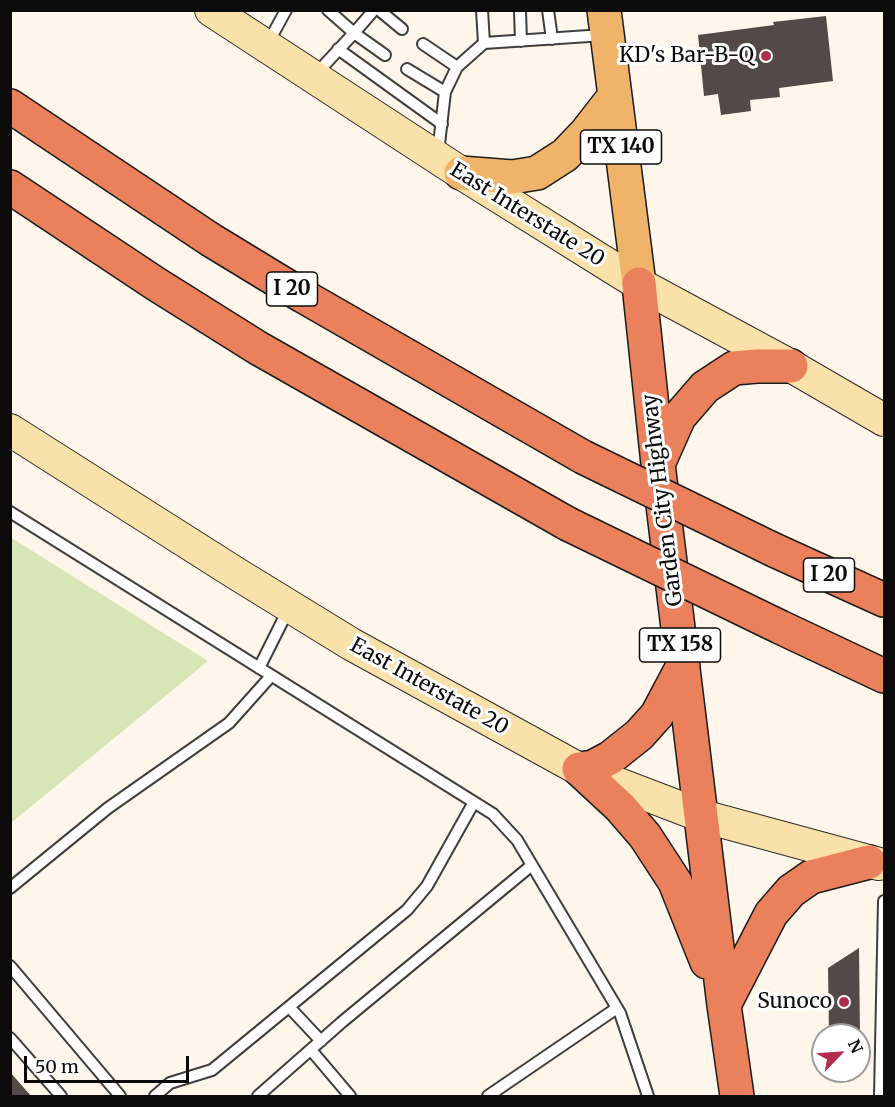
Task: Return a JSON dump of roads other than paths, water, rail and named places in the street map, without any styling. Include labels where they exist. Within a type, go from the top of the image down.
[{"type":"highway","name":"I 20","points":[[10,106],[222,246],[303,296],[583,457],[774,550],[885,600]]},
{"type":"highway","points":[[10,187],[156,284],[258,348],[568,524],[885,676]]},
{"type":"highway","name":"Garden City Highway","points":[[639,284],[658,464],[737,1096]]},
{"type":"highway","points":[[658,464],[679,417],[705,387],[734,368],[791,366]]},
{"type":"highway","points":[[579,769],[593,767],[610,758],[639,735],[657,715],[683,666]]},
{"type":"highway","points":[[579,769],[633,821],[675,882],[724,1005]]},
{"type":"highway","points":[[724,1005],[771,914],[791,891],[811,877],[877,864]]},
{"type":"main road","name":"East Interstate 20","points":[[212,10],[449,166],[639,284],[885,420]]},
{"type":"main road","name":"Garden City Highway","points":[[605,23],[639,284]]},
{"type":"main road","points":[[449,166],[512,177],[537,173],[565,155],[586,133],[614,97]]},
{"type":"main road","name":"East Interstate 20","points":[[10,430],[351,644],[579,769],[702,816],[877,864]]},
{"type":"lane","points":[[266,46],[286,10]]},
{"type":"lane","points":[[328,10],[354,33],[385,55]]},
{"type":"lane","points":[[313,77],[374,10]]},
{"type":"lane","points":[[379,10],[402,29]]},
{"type":"lane","points":[[482,10],[484,43]]},
{"type":"lane","points":[[548,10],[552,39]]},
{"type":"lane","points":[[520,11],[521,41]]},
{"type":"lane","points":[[449,166],[442,124],[445,92],[457,67],[484,43],[552,39],[605,23]]},
{"type":"lane","points":[[423,44],[457,67]]},
{"type":"lane","points":[[338,49],[442,124]]},
{"type":"lane","points":[[407,69],[445,92]]},
{"type":"lane","points":[[10,512],[493,814],[517,840],[617,1008],[648,1096]]},
{"type":"lane","points":[[259,668],[290,607]]},
{"type":"lane","points":[[10,888],[108,808],[229,723],[271,676]]},
{"type":"lane","points":[[155,1096],[170,1083],[212,1070],[407,910],[427,886],[474,802]]},
{"type":"lane","points":[[258,1096],[532,865]]},
{"type":"lane","points":[[882,1096],[885,902]]},
{"type":"lane","points":[[10,966],[120,1096]]},
{"type":"lane","points":[[289,1007],[321,1041]]},
{"type":"lane","points":[[488,1096],[617,1008]]},
{"type":"lane","points":[[10,1038],[61,1096]]},
{"type":"lane","points":[[311,1050],[350,1096]]},
{"type":"place","name":"KD's Bar-B-Q","points":[[766,56]]},
{"type":"place","name":"Sunoco","points":[[844,1002]]}]
